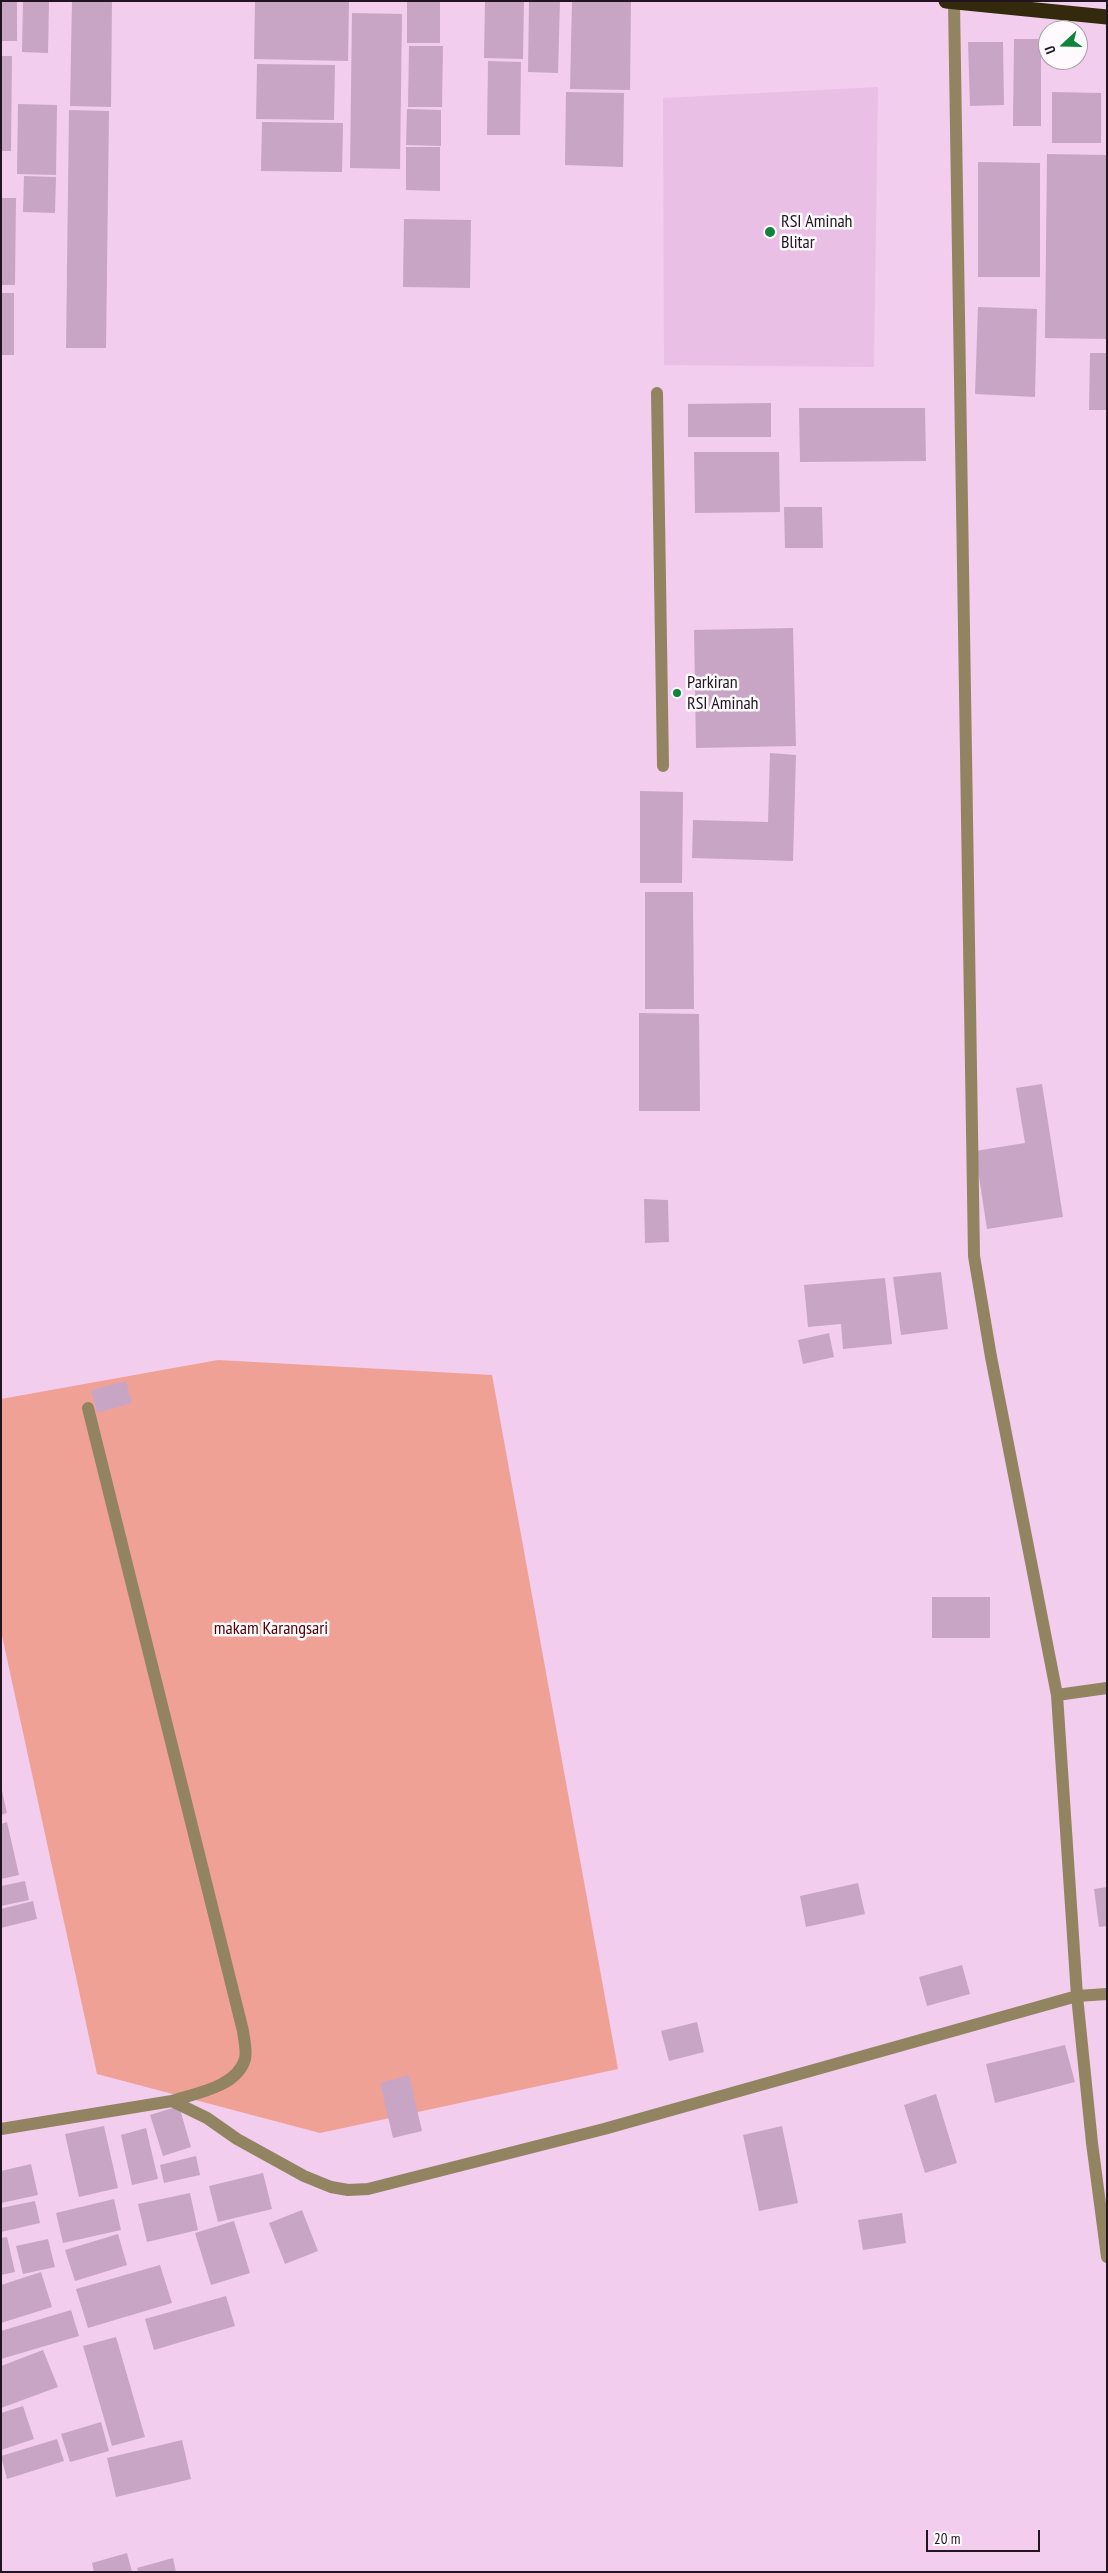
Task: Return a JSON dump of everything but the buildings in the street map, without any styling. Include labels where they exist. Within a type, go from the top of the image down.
[{"type":"highway","points":[[950,2],[1000,5],[1107,17]]},
{"type":"street","points":[[950,2],[974,1256],[991,1356],[1057,1695],[1077,1996],[1092,2143],[1107,2257]]},
{"type":"street","points":[[657,393],[663,766]]},
{"type":"street","points":[[1,2128],[172,2101],[222,2084],[240,2071],[245,2057],[243,2031],[88,1408]]},
{"type":"street","points":[[1057,1695],[1107,1688]]},
{"type":"street","points":[[172,2101],[207,2118],[237,2139],[304,2176],[331,2187],[348,2190],[368,2189],[604,2129],[1077,1996],[1107,1994]]},
{"type":"shaded area","name":"RSI Aminah Blitar","points":[[878,87],[874,367],[664,365],[663,98]]},
{"type":"green space","name":"makam Karangsari","points":[[218,1360],[492,1375],[618,2069],[320,2133],[97,2074],[1,1631],[1,1399]]},
{"type":"place","name":"RSI Aminah Blitar","points":[[770,232]]},
{"type":"place","name":"Parkiran RSI Aminah","points":[[677,693]]}]
